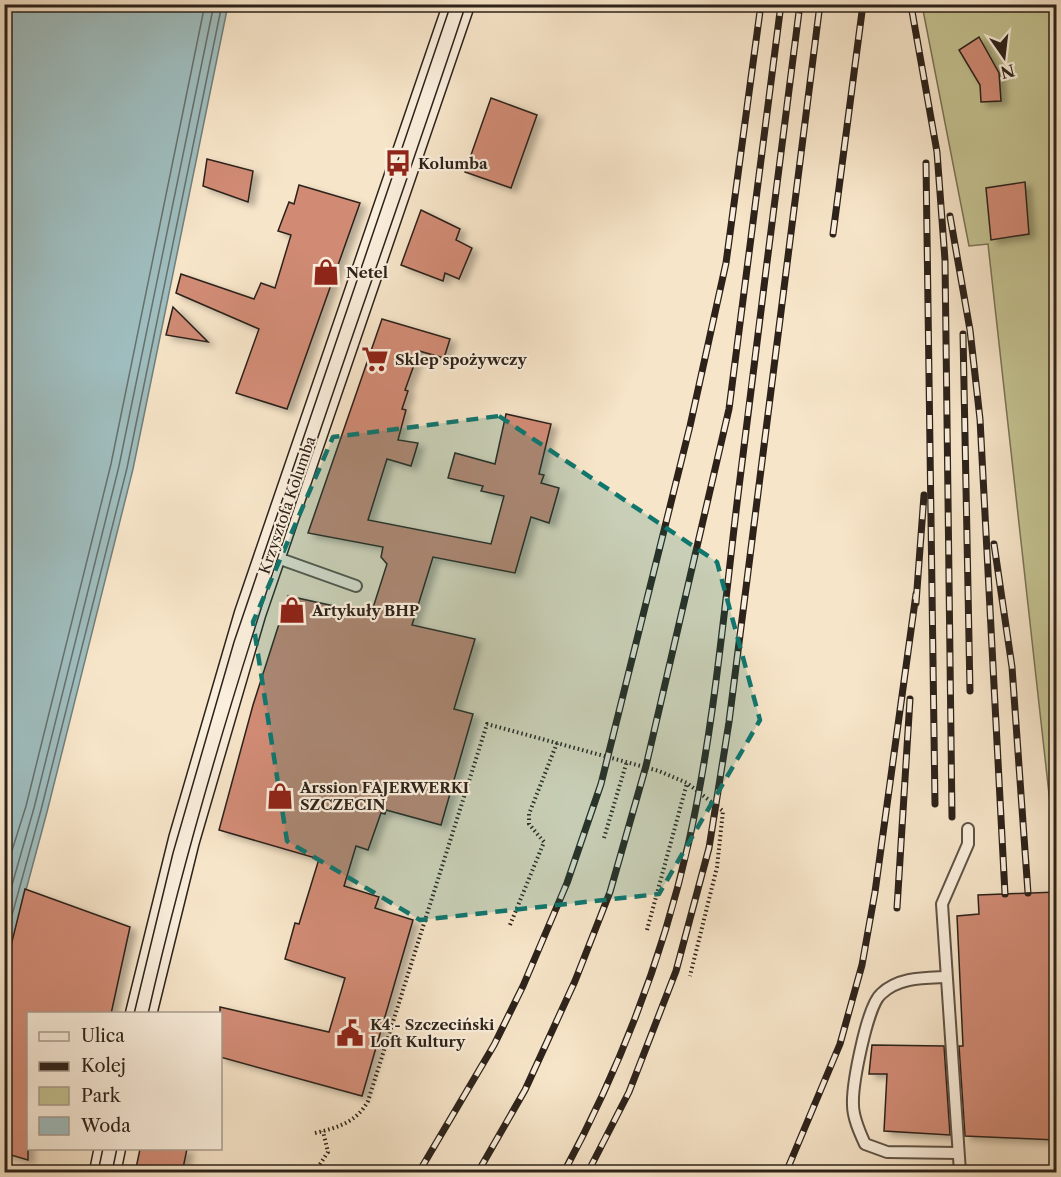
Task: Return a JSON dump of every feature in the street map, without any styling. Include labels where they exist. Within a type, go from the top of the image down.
[{"type":"street","name":"Krzysztofa Kolumba","points":[[142,1012],[210,743],[269,555],[459,4]]},
{"type":"street","points":[[105,1173],[111,1150]]},
{"type":"lane","points":[[269,555],[356,586]]},
{"type":"lane","points":[[960,1173],[942,904],[968,844],[968,829]]},
{"type":"lane","points":[[946,977],[900,982],[880,994],[868,1020],[852,1105],[865,1144],[887,1152],[958,1153]]},
{"type":"path","points":[[315,1133],[355,1118],[368,1101],[487,724],[659,771],[687,783],[723,811],[717,867],[690,976]]},
{"type":"path","points":[[510,925],[544,842],[529,825],[529,814],[557,743]]},
{"type":"path","points":[[604,838],[627,761]]},
{"type":"path","points":[[647,930],[687,783]]},
{"type":"path","points":[[315,1173],[328,1152],[322,1131]]},
{"type":"highlighted area","points":[[499,416],[717,562],[760,720],[659,894],[420,920],[287,841],[253,622],[333,437]]},
{"type":"green space","points":[[922,5],[1056,5],[1056,811],[1051,812],[988,244],[969,246]]},
{"type":"water","points":[[5,4],[228,5],[133,469],[47,812],[5,968]]},
{"type":"building","points":[[979,37],[999,73],[1001,101],[981,102],[980,85],[959,50]]},
{"type":"building","points":[[491,98],[537,115],[511,188],[465,172]]},
{"type":"building","points":[[207,159],[253,171],[248,202],[203,186]]},
{"type":"building","points":[[1025,182],[1029,234],[991,240],[986,188]]},
{"type":"building","points":[[299,185],[360,203],[287,409],[236,393],[259,329],[176,293],[181,274],[254,299],[261,283],[275,288],[291,235],[278,231],[289,202],[294,204]]},
{"type":"building","points":[[421,210],[460,229],[456,240],[472,248],[459,279],[445,273],[443,281],[401,265]]},
{"type":"building","points":[[173,307],[208,342],[166,335]]},
{"type":"building","points":[[382,319],[450,339],[444,358],[419,351],[405,390],[408,391],[402,409],[406,410],[398,440],[418,443],[411,466],[387,459],[368,520],[491,544],[504,496],[481,491],[483,486],[448,478],[455,453],[495,464],[506,414],[551,424],[539,474],[544,475],[541,483],[559,488],[549,523],[531,517],[515,573],[433,557],[412,625],[475,639],[454,709],[473,714],[441,825],[386,810],[385,814],[381,813],[368,850],[356,846],[344,886],[379,897],[375,908],[413,920],[362,1096],[222,1058],[222,1012],[220,1012],[220,1007],[329,1032],[345,978],[285,959],[295,923],[299,924],[319,859],[219,830],[253,705],[288,596],[371,614],[387,564],[381,557],[383,547],[308,533]]},
{"type":"building","points":[[25,889],[130,927],[111,1012],[27,1012],[28,1160],[4,1153],[4,974]]},
{"type":"building","points":[[1056,892],[1056,1140],[965,1136],[959,1046],[963,1046],[957,916],[979,914],[978,895]]},
{"type":"building","points":[[872,1045],[944,1046],[950,1135],[884,1131],[887,1074],[869,1074]]},
{"type":"building","points":[[140,1150],[187,1150],[182,1173],[135,1173]]},
{"type":"tram line","points":[[134,1012],[173,853],[234,642],[451,4]]},
{"type":"tram line","points":[[148,1012],[215,757],[254,631],[466,4]]},
{"type":"tram line","points":[[98,1172],[103,1150]]},
{"type":"tram line","points":[[112,1172],[117,1150]]},
{"type":"railway","points":[[419,1172],[494,1045],[523,986],[567,883],[601,784],[690,426],[726,263],[761,4]]},
{"type":"railway","points":[[478,1172],[525,1090],[575,981],[610,892],[646,766],[729,409],[781,4]]},
{"type":"railway","points":[[564,1172],[604,1093],[638,1011],[666,927],[698,798],[718,669],[800,4]]},
{"type":"railway","points":[[588,1172],[629,1092],[676,971],[709,848],[729,722],[820,4]]},
{"type":"railway","points":[[833,234],[863,4]]},
{"type":"railway","points":[[912,11],[937,152],[945,260],[952,817]]},
{"type":"railway","points":[[926,163],[935,804]]},
{"type":"railway","points":[[950,216],[970,330],[980,419],[1005,894]]},
{"type":"railway","points":[[963,334],[970,691]]},
{"type":"railway","points":[[916,603],[924,495]]},
{"type":"railway","points":[[994,544],[1012,667],[1028,893]]},
{"type":"railway","points":[[787,1170],[840,1044],[862,965],[875,892],[916,594]]},
{"type":"railway","points":[[897,908],[910,699]]},
{"type":"place","name":"Kolumba","points":[[398,163]]},
{"type":"place","name":"Netel","points":[[326,272]]},
{"type":"place","name":"Sklep spożywczy","points":[[375,359]]},
{"type":"place","name":"Artykuły BHP","points":[[292,610]]},
{"type":"place","name":"Arssion FAJERWERKI SZCZECIN","points":[[280,796]]},
{"type":"place","name":"K4 - Szczeciński Loft Kultury","points":[[350,1033]]}]
